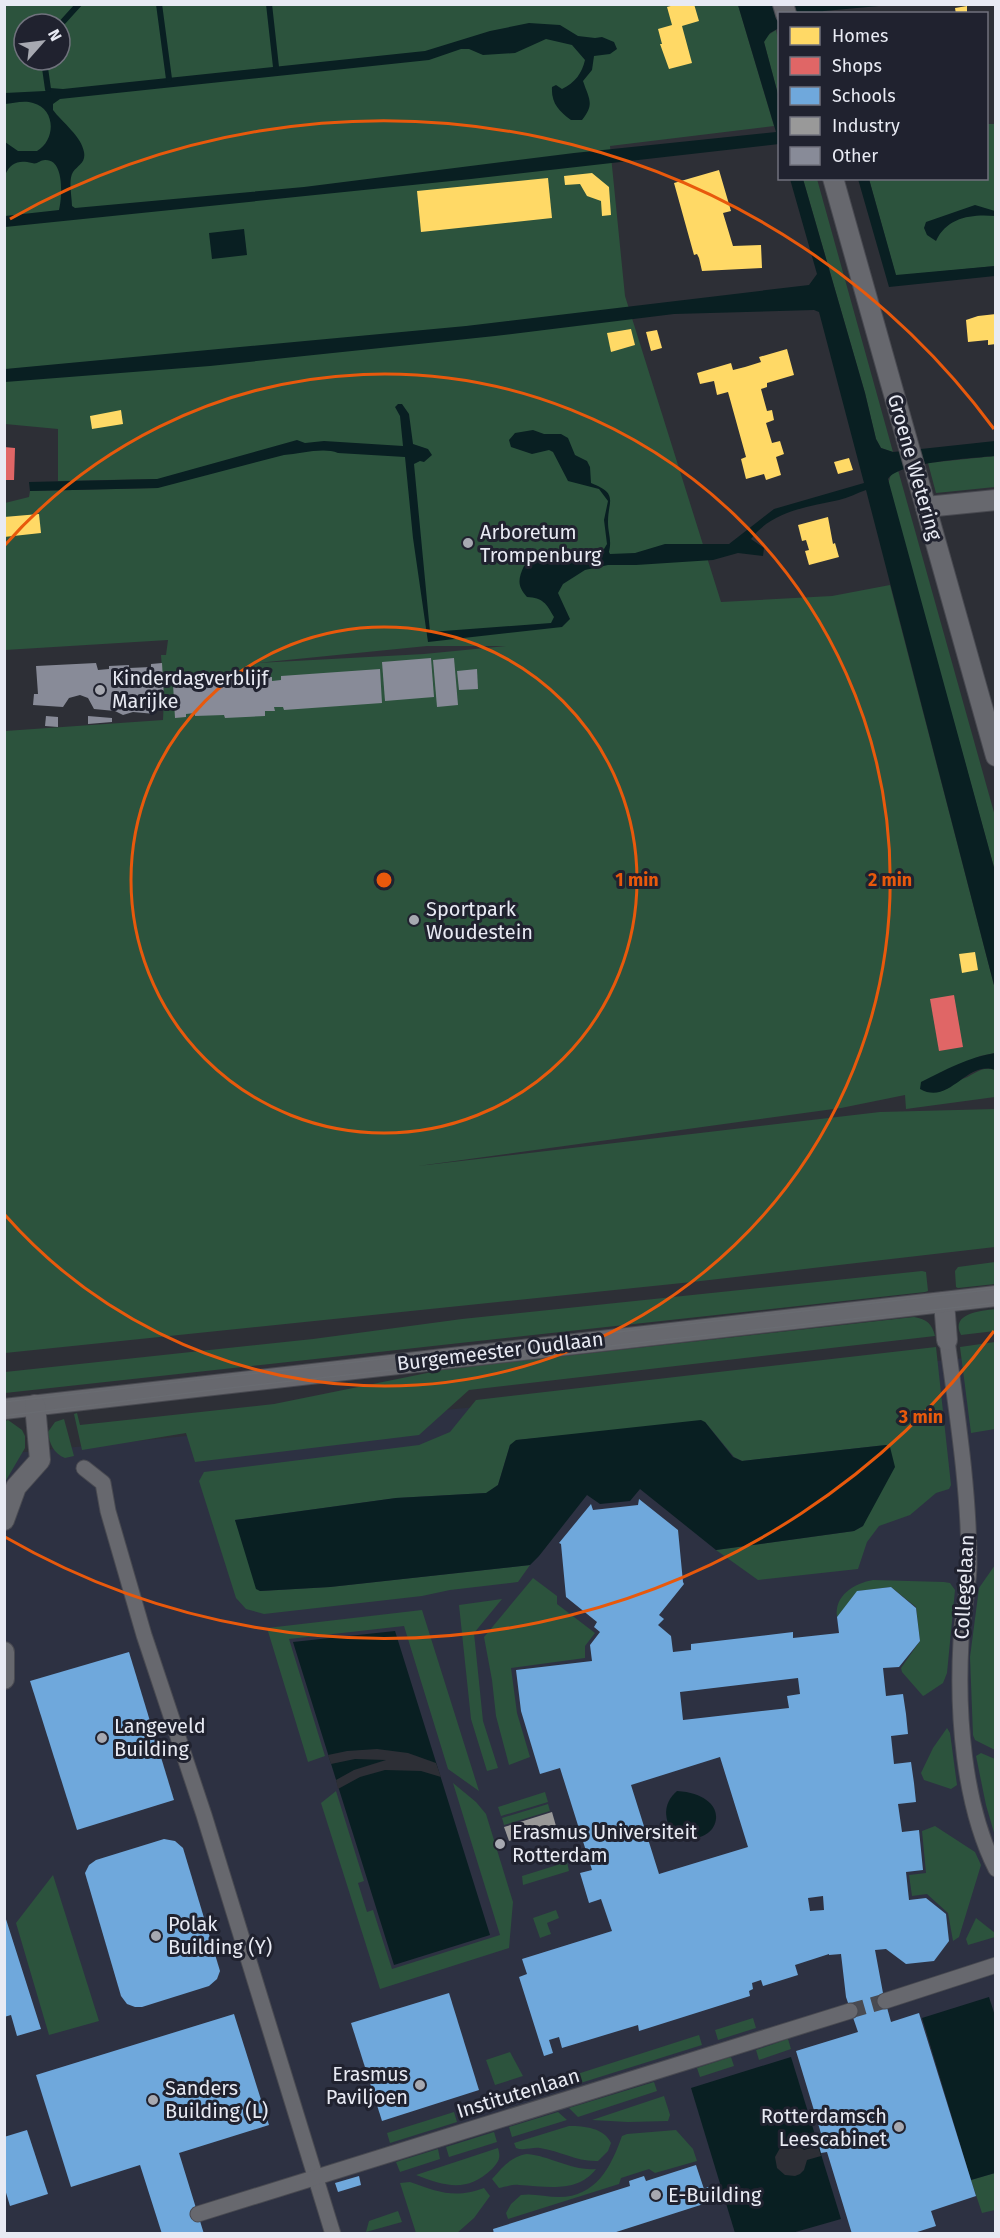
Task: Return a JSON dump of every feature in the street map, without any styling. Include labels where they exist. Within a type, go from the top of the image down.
[{"type":"street","name":"Groene Wetering","points":[[834,180],[996,756]]},
{"type":"street","points":[[926,507],[996,500]]},
{"type":"street","name":"Burgemeester Oudlaan","points":[[4,1409],[996,1296]]},
{"type":"street","name":"Collegelaan","points":[[944,1302],[964,1468],[969,1541],[969,1566],[961,1638],[961,1710],[970,1786],[981,1833],[996,1869]]},
{"type":"street","points":[[4,1520],[16,1487],[40,1460],[35,1406]]},
{"type":"street","points":[[84,1468],[104,1483],[108,1511],[144,1635],[217,1856],[333,2234]]},
{"type":"street","points":[[4,1652],[4,1679]]},
{"type":"street","points":[[885,2001],[996,1965]]},
{"type":"street","name":"Institutenlaan","points":[[198,2214],[850,2011]]},
{"type":"shaded area","points":[[738,5],[890,5],[822,12],[778,12],[778,29],[770,33],[764,42],[778,94],[778,144],[471,179],[5,227],[5,216],[59,210],[61,180],[56,166],[51,161],[45,160],[35,163],[16,163],[5,175],[5,142],[18,151],[37,151],[48,140],[51,125],[46,111],[41,106],[26,102],[5,104],[5,93],[45,91],[50,88],[63,89],[425,51],[490,31],[529,23],[560,25],[578,36],[602,37],[614,42],[617,49],[610,54],[594,56],[592,70],[583,81],[590,105],[582,120],[571,120],[559,110],[554,102],[552,87],[556,85],[562,89],[571,84],[580,73],[585,60],[572,45],[546,39],[515,53],[483,55],[469,49],[461,49],[429,60],[60,99],[53,104],[53,110],[76,135],[84,152],[83,161],[73,172],[70,184],[72,206],[75,208],[304,187],[574,153],[776,132]]},
{"type":"shaded area","points":[[790,180],[803,180],[865,393],[876,439],[881,448],[893,452],[995,441],[995,456],[921,465],[895,473],[888,479],[995,871],[995,989],[866,490],[842,499],[803,508],[769,522],[751,539],[764,548],[763,556],[738,553],[713,560],[608,565],[585,570],[563,584],[558,593],[570,619],[562,627],[428,642],[413,538],[405,457],[311,451],[284,455],[158,488],[30,491],[29,482],[157,479],[297,440],[305,443],[324,441],[403,446],[400,416],[395,407],[402,404],[409,414],[413,444],[428,449],[432,455],[424,462],[414,464],[430,632],[551,623],[554,617],[546,605],[540,600],[527,597],[521,589],[520,579],[524,566],[542,557],[564,563],[591,556],[604,549],[607,544],[604,520],[608,501],[599,489],[568,481],[553,452],[549,450],[532,454],[511,447],[509,440],[515,433],[533,430],[544,434],[561,434],[568,438],[575,455],[587,461],[590,467],[591,483],[609,494],[610,498],[608,522],[610,554],[635,553],[665,544],[729,544],[774,509],[864,483],[819,312],[814,310],[674,314],[495,336],[210,366],[5,382],[5,369],[466,326],[809,285],[817,274]]},
{"type":"shaded area","points":[[858,180],[869,180],[896,275],[995,266],[995,276],[889,287]]},
{"type":"shaded area","points":[[975,205],[995,211],[995,216],[969,217],[953,222],[936,241],[927,235],[924,228],[926,222]]},
{"type":"shaded area","points":[[244,229],[247,255],[212,259],[209,233]]},
{"type":"shaded area","points":[[995,1053],[995,1070],[975,1071],[940,1092],[931,1093],[920,1089],[921,1082],[948,1069]]},
{"type":"shaded area","name":"Erasmus Universiteit Rotterdam","points":[[995,1355],[995,2233],[5,2234],[5,1454]]},
{"type":"shaded area","points":[[701,1420],[733,1457],[742,1461],[886,1445],[890,1447],[895,1467],[863,1526],[854,1531],[716,1550],[640,1489],[630,1501],[600,1504],[587,1495],[530,1565],[330,1587],[260,1591],[256,1589],[235,1520],[396,1498],[486,1493],[498,1485],[510,1445],[516,1440]]},
{"type":"shaded area","points":[[395,1631],[490,1935],[394,1965],[293,1642]]},
{"type":"shaded area","points":[[677,1791],[697,1795],[709,1802],[715,1811],[716,1821],[711,1830],[702,1836],[690,1838],[674,1835],[668,1824],[666,1812],[669,1801]]},
{"type":"shaded area","points":[[989,1997],[996,2019],[995,2173],[971,2180],[922,2018]]},
{"type":"shaded area","points":[[791,2057],[841,2219],[792,2233],[735,2233],[691,2088]]},
{"type":"green space","points":[[5,5],[738,5],[774,126],[610,146],[625,296],[721,602],[832,596],[890,585],[995,989],[995,1053],[980,1056],[922,1082],[955,1081],[981,1070],[995,1070],[995,1097],[906,1109],[905,1095],[841,1108],[418,1166],[880,1112],[995,1109],[995,1247],[692,1282],[5,1353],[5,731],[163,720],[161,655],[166,655],[168,640],[5,650],[5,503],[29,497],[30,491],[158,488],[157,479],[58,481],[58,429],[5,424]],"holes":[[[427,646],[506,646],[424,654],[257,663]]]},
{"type":"green space","points":[[776,30],[778,94],[764,42],[765,37]]},
{"type":"green space","points":[[988,124],[995,124],[995,266],[896,276],[869,180],[988,180]]},
{"type":"green space","points":[[803,180],[817,180],[893,452],[881,448],[876,439],[865,393]]},
{"type":"green space","points":[[995,456],[995,487],[936,493],[928,463]]},
{"type":"green space","points":[[898,470],[995,816],[995,871],[888,484],[891,474]]},
{"type":"green space","points":[[995,1262],[995,1284],[956,1287],[955,1271],[958,1267]]},
{"type":"green space","points":[[926,1272],[928,1291],[925,1292],[5,1393],[5,1372],[313,1339],[462,1319]]},
{"type":"green space","points":[[995,1309],[995,1331],[961,1335],[959,1328],[963,1318],[975,1312]]},
{"type":"green space","points":[[914,1317],[928,1323],[935,1336],[469,1390],[419,1435],[195,1462],[186,1433],[82,1450],[74,1414],[77,1413],[80,1425],[274,1404],[442,1370]]},
{"type":"green space","points":[[995,1342],[995,1429],[971,1433],[960,1347]]},
{"type":"green space","points":[[936,1347],[951,1485],[949,1489],[936,1493],[910,1515],[879,1526],[867,1542],[858,1569],[758,1580],[716,1550],[854,1531],[863,1526],[890,1447],[886,1445],[742,1461],[734,1457],[705,1422],[517,1440],[510,1445],[498,1485],[487,1493],[396,1498],[235,1520],[260,1591],[330,1587],[530,1565],[518,1582],[450,1590],[422,1596],[264,1614],[246,1609],[236,1598],[199,1481],[204,1472],[419,1445],[450,1432],[476,1400]]},
{"type":"green space","points":[[64,1419],[74,1456],[65,1458],[53,1448],[48,1432],[55,1422]]},
{"type":"green space","points":[[8,1420],[22,1430],[25,1436],[25,1448],[5,1482],[5,1421]]},
{"type":"green space","points":[[995,1565],[995,1750],[975,1740],[973,1735],[970,1657],[979,1588]]},
{"type":"green space","points":[[533,1578],[557,1596],[557,1604],[595,1633],[585,1646],[585,1658],[511,1668],[517,1713],[530,1757],[509,1765],[496,1716],[484,1637]]},
{"type":"green space","points":[[873,1580],[944,1582],[950,1583],[955,1590],[947,1673],[943,1683],[923,1696],[901,1668],[920,1641],[916,1607],[891,1587],[858,1591],[837,1617],[837,1609],[842,1596],[853,1587]]},
{"type":"green space","points":[[502,1599],[474,1633],[483,1721],[498,1768],[487,1771],[471,1719],[459,1605]]},
{"type":"green space","points":[[422,1610],[479,1791],[448,1769],[404,1626],[289,1639],[325,1756],[308,1762],[267,1628]]},
{"type":"green space","points":[[947,1728],[950,1733],[957,1785],[951,1789],[924,1780],[921,1773],[933,1748]]},
{"type":"green space","points":[[981,1753],[995,1759],[995,1836],[976,1756]]},
{"type":"green space","points":[[453,1783],[476,1802],[486,1814],[513,1902],[509,1948],[380,1989],[321,1803],[336,1791],[364,1881],[358,1883],[367,1912],[373,1910],[392,1969],[500,1935]]},
{"type":"green space","points":[[545,1792],[548,1802],[501,1816],[498,1807]]},
{"type":"green space","points":[[548,1804],[550,1811],[504,1825],[502,1818]]},
{"type":"green space","points":[[935,1826],[975,1852],[981,1865],[959,1937],[953,1941],[948,1913],[927,1894],[912,1896],[909,1875],[926,1873],[922,1831]]},
{"type":"green space","points":[[567,1862],[569,1871],[523,1885],[522,1876]]},
{"type":"green space","points":[[53,1875],[99,2021],[49,2035],[16,1923]]},
{"type":"green space","points":[[556,1910],[559,1918],[547,1923],[551,1934],[540,1938],[533,1918]]},
{"type":"green space","points":[[976,1918],[995,1933],[995,1937],[968,1945],[966,1939]]},
{"type":"green space","points":[[753,2018],[756,2028],[718,2040],[715,2030]]},
{"type":"green space","points":[[699,2035],[702,2045],[574,2085],[571,2076]]},
{"type":"green space","points":[[788,2039],[791,2049],[759,2060],[756,2050]]},
{"type":"green space","points":[[510,2052],[523,2076],[495,2085],[486,2060]]},
{"type":"green space","points":[[731,2057],[734,2066],[700,2077],[697,2068]]},
{"type":"green space","points":[[654,2082],[657,2091],[578,2117],[569,2108]]},
{"type":"green space","points":[[664,2096],[670,2115],[668,2121],[592,2120]]},
{"type":"green space","points":[[454,2112],[457,2122],[390,2143],[387,2133]]},
{"type":"green space","points":[[558,2112],[567,2120],[512,2137],[509,2127]]},
{"type":"green space","points":[[569,2126],[587,2127],[604,2134],[611,2143],[608,2151],[598,2161],[590,2161],[540,2148],[519,2149],[514,2143]]},
{"type":"green space","points":[[676,2130],[693,2149],[697,2161],[655,2173],[649,2169],[621,2178],[619,2184],[508,2219],[506,2213],[511,2204],[521,2195],[572,2196],[592,2186],[613,2159],[622,2136]]},
{"type":"green space","points":[[494,2132],[497,2142],[449,2157],[446,2147]]},
{"type":"green space","points":[[498,2148],[499,2157],[496,2164],[483,2177],[474,2182],[446,2184],[416,2175]]},
{"type":"green space","points":[[438,2149],[440,2159],[400,2172],[396,2162]]},
{"type":"green space","points":[[527,2154],[578,2168],[596,2169],[580,2182],[560,2187],[511,2185],[499,2188],[492,2179],[511,2160]]},
{"type":"green space","points":[[995,2173],[995,2210],[982,2213],[971,2180]]},
{"type":"green space","points":[[410,2182],[429,2189],[455,2194],[484,2188],[490,2196],[474,2218],[457,2233],[416,2233],[400,2183]]},
{"type":"green space","points":[[398,2211],[402,2222],[366,2232],[369,2221]]},
{"type":"pier","points":[[377,1749],[408,1753],[436,1763],[441,1777],[421,1771],[385,1770],[360,1777],[338,1789],[336,1780],[354,1770],[386,1760],[355,1759],[331,1764],[328,1755]]},
{"type":"pier","points":[[795,2144],[804,2150],[818,2146],[821,2156],[807,2160],[800,2174],[785,2175],[777,2168],[775,2157],[780,2148]]},
{"type":"building: Homes","points":[[694,4],[699,21],[682,26],[692,63],[669,69],[660,44],[662,44],[658,29],[672,25],[667,7]]},
{"type":"building: Homes","points":[[967,6],[967,12],[956,12],[955,8]]},
{"type":"building: Homes","points":[[719,170],[731,211],[723,213],[733,246],[761,245],[762,268],[702,271],[697,254],[694,255],[674,183]]},
{"type":"building: Homes","points":[[592,173],[609,187],[611,215],[602,216],[601,201],[587,196],[580,184],[565,185],[564,176]]},
{"type":"building: Homes","points":[[548,178],[552,218],[421,232],[417,191]]},
{"type":"building: Homes","points":[[996,314],[996,344],[988,345],[988,340],[968,342],[966,320]]},
{"type":"building: Homes","points":[[631,329],[635,345],[611,352],[607,333]]},
{"type":"building: Homes","points":[[657,330],[662,348],[651,351],[646,332]]},
{"type":"building: Homes","points":[[787,349],[794,375],[767,383],[767,387],[761,389],[767,411],[772,410],[774,420],[766,423],[772,443],[780,441],[784,454],[776,457],[781,475],[766,480],[764,474],[746,479],[741,459],[746,457],[728,392],[717,395],[714,381],[700,384],[697,373],[731,363],[733,370],[745,367],[761,362],[759,357]]},
{"type":"building: Homes","points":[[121,410],[123,424],[92,429],[90,416]]},
{"type":"building: Homes","points":[[849,458],[853,470],[838,474],[834,462]]},
{"type":"building: Homes","points":[[39,514],[41,533],[4,537],[4,517]]},
{"type":"building: Homes","points":[[828,517],[833,544],[835,543],[839,557],[809,565],[805,551],[809,550],[806,540],[802,541],[798,525]]},
{"type":"building: Homes","points":[[975,952],[978,970],[962,973],[959,954]]},
{"type":"building: Shops","points":[[4,447],[15,448],[14,480],[4,480]]},
{"type":"building: Shops","points":[[954,995],[963,1047],[939,1051],[930,999]]},
{"type":"building: Schools","points":[[639,1499],[678,1530],[684,1584],[659,1615],[664,1619],[658,1625],[671,1636],[673,1652],[691,1650],[691,1644],[793,1632],[793,1638],[839,1633],[837,1617],[857,1591],[891,1587],[916,1608],[920,1641],[899,1667],[883,1668],[886,1696],[903,1694],[906,1714],[908,1734],[891,1736],[894,1764],[911,1762],[914,1783],[916,1802],[898,1804],[902,1832],[919,1830],[923,1870],[906,1872],[909,1900],[926,1898],[946,1914],[949,1941],[934,1961],[906,1964],[886,1949],[875,1950],[891,2022],[919,2013],[976,2196],[931,2211],[936,2226],[911,2234],[865,2234],[864,2232],[852,2234],[827,2152],[821,2153],[818,2142],[823,2140],[796,2051],[858,2032],[846,1997],[841,1954],[829,1954],[795,1965],[798,1975],[763,1986],[761,1980],[752,1983],[753,1989],[749,1991],[750,1996],[639,2031],[638,2025],[562,2048],[559,2037],[549,2040],[553,2053],[544,2056],[519,1977],[527,1974],[522,1959],[612,1931],[601,1899],[589,1903],[580,1873],[592,1870],[560,1768],[540,1774],[521,1711],[516,1670],[592,1661],[590,1645],[600,1632],[594,1627],[597,1622],[566,1597],[561,1544],[559,1543],[591,1504],[593,1510],[638,1505]],"holes":[[[798,1678],[800,1694],[787,1696],[789,1708],[683,1720],[680,1692]],[[720,1757],[748,1847],[659,1874],[631,1785]],[[823,1896],[824,1910],[810,1911],[808,1898]]]},
{"type":"building: Schools","name":"Langeveld Building","points":[[129,1652],[174,1800],[77,1830],[30,1681]]},
{"type":"building: Schools","name":"Polak Building (Y)","points":[[164,1839],[175,1841],[183,1848],[220,1971],[217,1979],[209,1986],[142,2007],[135,2007],[127,2004],[121,1996],[85,1873],[89,1865],[96,1860]]},
{"type":"building: Schools","points":[[4,1913],[41,2029],[17,2036],[11,2015],[4,2017]]},
{"type":"building: Schools","points":[[449,1993],[479,2090],[382,2121],[351,2023]]},
{"type":"building: Schools","name":"Sanders Building (L)","points":[[234,2014],[269,2125],[179,2153],[204,2234],[162,2234],[140,2165],[71,2187],[36,2075]]},
{"type":"building: Schools","points":[[27,2130],[48,2194],[10,2206],[4,2186],[4,2137]]},
{"type":"building: Schools","name":"E-Building","points":[[696,2165],[704,2189],[708,2187],[713,2201],[610,2234],[494,2234],[493,2229],[630,2186],[629,2181],[644,2176],[646,2181]]},
{"type":"building: Schools","points":[[359,2176],[361,2185],[338,2192],[335,2183]]},
{"type":"building: Industry","points":[[552,1812],[556,1826],[509,1841],[504,1827]]},
{"type":"building: Other","points":[[431,658],[434,697],[385,701],[382,662]]},
{"type":"building: Other","points":[[454,658],[458,705],[437,707],[433,660]]},
{"type":"building: Other","name":"Kinderdagverblijf Marijke","points":[[96,663],[98,670],[109,669],[109,666],[151,667],[151,664],[162,663],[164,697],[156,698],[155,714],[133,712],[123,715],[115,711],[94,709],[88,698],[80,695],[69,698],[63,707],[33,705],[34,694],[38,694],[36,666]]},
{"type":"building: Other","points":[[380,669],[382,703],[284,710],[283,707],[274,707],[275,711],[265,711],[265,716],[225,718],[224,715],[195,716],[195,713],[175,718],[173,684],[193,687],[193,683],[272,677],[272,681],[281,680],[281,676]]},
{"type":"building: Other","points":[[477,669],[478,689],[459,690],[457,671]]},
{"type":"building: Other","points":[[46,716],[58,717],[58,727],[45,726]]},
{"type":"building: Other","points":[[88,716],[112,718],[112,722],[88,724]]},
{"type":"waterway","points":[[72,12],[79,4]]},
{"type":"waterway","points":[[159,4],[169,79]]},
{"type":"waterway","points":[[269,4],[276,67]]},
{"type":"waterway","points":[[46,72],[48,89]]},
{"type":"tunnel","points":[[850,2011],[885,2001]]},
{"type":"tram line","points":[[4,1402],[996,1289]]},
{"type":"tram line","points":[[4,1416],[221,1389],[996,1303]]},
{"type":"place","name":"Arboretum Trompenburg","points":[[468,543]]},
{"type":"place","name":"Kinderdagverblijf Marijke","points":[[100,690]]},
{"type":"place","name":"Sportpark Woudestein","points":[[414,920]]},
{"type":"place","name":"Langeveld Building","points":[[102,1738]]},
{"type":"place","name":"Erasmus Universiteit Rotterdam","points":[[500,1844]]},
{"type":"place","name":"Polak Building (Y)","points":[[156,1936]]},
{"type":"place","name":"Erasmus Paviljoen","points":[[420,2085]]},
{"type":"place","name":"Sanders Building (L)","points":[[153,2100]]},
{"type":"place","name":"Rotterdamsch Leescabinet","points":[[899,2127]]},
{"type":"place","name":"E-Building","points":[[656,2195]]}]
